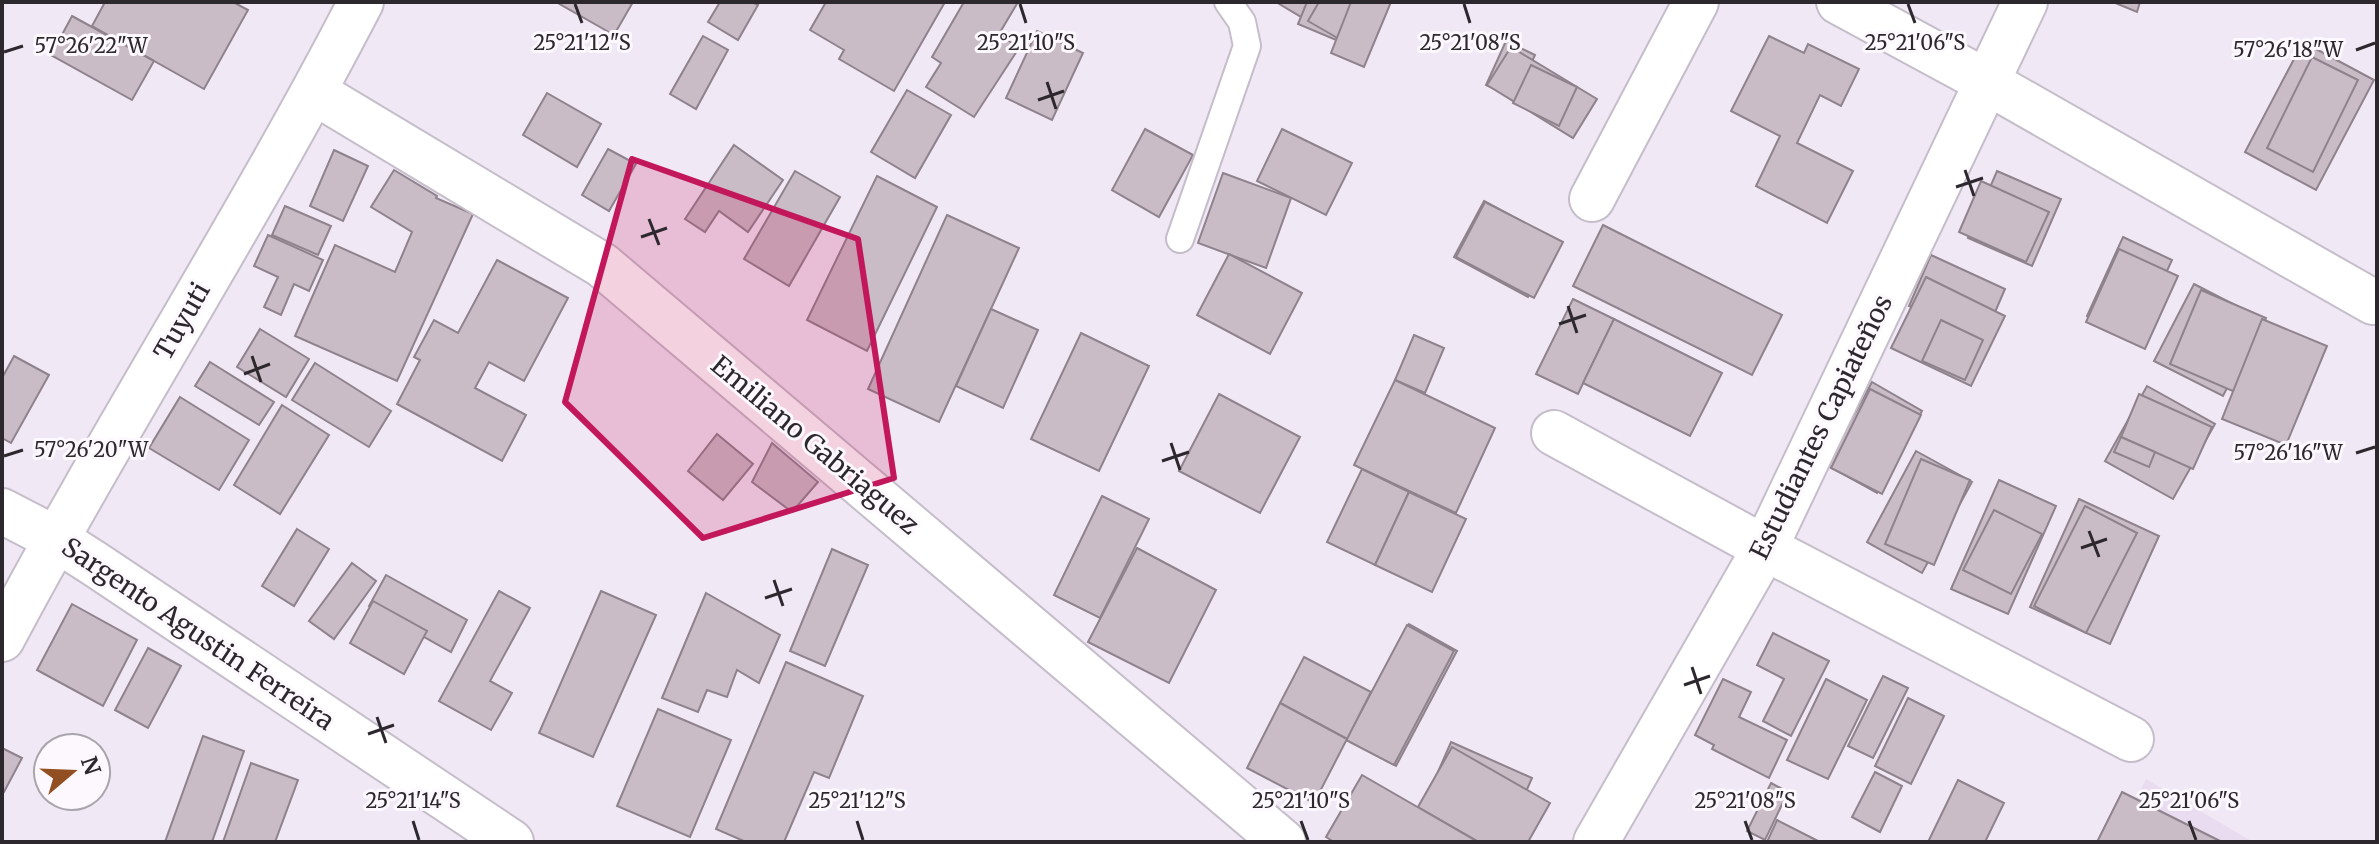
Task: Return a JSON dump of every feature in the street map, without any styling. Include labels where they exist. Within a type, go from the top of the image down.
[{"type":"street","name":"Tuyuti","points":[[2,639],[56,539],[314,92],[361,2]]},
{"type":"street","points":[[1592,199],[1696,2]]},
{"type":"street","points":[[1839,2],[1987,82],[2373,302]]},
{"type":"street","name":"Estudiantes Capiateños","points":[[1596,842],[1765,548],[2025,2]]},
{"type":"street","name":"Emiliano Gabriaguez","points":[[314,92],[602,265],[1283,842]]},
{"type":"street","points":[[1554,433],[1765,548],[2131,739]]},
{"type":"street","name":"Sargento Agustin Ferreira","points":[[2,511],[56,539],[511,842]]},
{"type":"lane","points":[[1180,239],[1247,46],[1242,22],[1228,2]]},
{"type":"highlighted area","points":[[632,159],[858,239],[894,478],[703,538],[565,402]]},
{"type":"shaded area","points":[[2146,779],[2253,842],[2115,842]]},
{"type":"building","points":[[105,2],[233,2],[248,10],[204,89],[92,26]]},
{"type":"building","points":[[556,2],[633,2],[614,35]]},
{"type":"building","points":[[720,2],[752,2],[758,5],[738,40],[708,22]]},
{"type":"building","points":[[826,2],[945,2],[894,91],[839,59],[844,50],[810,30]]},
{"type":"building","points":[[964,2],[1018,2],[999,34],[1019,48],[974,117],[926,87],[941,63],[932,57]]},
{"type":"building","points":[[1276,2],[1319,2],[1308,21]]},
{"type":"building","points":[[1307,2],[1351,2],[1336,40],[1298,24]]},
{"type":"building","points":[[1319,2],[1389,2],[1360,51],[1308,21]]},
{"type":"building","points":[[1351,2],[1391,2],[1364,67],[1331,53]]},
{"type":"building","points":[[2113,2],[2140,2],[2137,12]]},
{"type":"building","points":[[72,16],[154,61],[132,100],[51,55]]},
{"type":"building","points":[[1037,31],[1083,53],[1052,120],[1006,98]]},
{"type":"building","points":[[703,36],[728,50],[696,109],[670,94]]},
{"type":"building","points":[[1769,36],[1804,53],[1808,44],[1859,69],[1841,106],[1820,95],[1797,143],[1853,171],[1827,223],[1756,186],[1780,136],[1731,111]]},
{"type":"building","points":[[1506,41],[1535,55],[1515,99],[1486,85]]},
{"type":"building","points":[[2303,42],[2374,80],[2316,190],[2245,152]]},
{"type":"building","points":[[1511,47],[1597,99],[1573,138],[1487,85]]},
{"type":"building","points":[[2312,57],[2358,80],[2313,172],[2267,148]]},
{"type":"building","points":[[1531,65],[1577,87],[1559,126],[1513,103]]},
{"type":"building","points":[[907,90],[951,115],[915,178],[871,152]]},
{"type":"building","points":[[547,93],[601,124],[577,167],[523,135]]},
{"type":"building","points":[[1145,129],[1193,155],[1159,217],[1112,190]]},
{"type":"building","points":[[1282,129],[1352,163],[1326,215],[1257,181]]},
{"type":"building","points":[[734,145],[783,180],[748,232],[719,211],[705,232],[685,219]]},
{"type":"building","points":[[608,149],[636,164],[609,211],[582,195]]},
{"type":"building","points":[[334,150],[368,166],[343,221],[310,206]]},
{"type":"building","points":[[394,170],[436,198],[473,214],[397,381],[295,336],[335,245],[395,272],[412,232],[371,207]]},
{"type":"building","points":[[795,171],[840,197],[789,286],[744,259]]},
{"type":"building","points":[[1997,171],[2061,199],[2032,266],[1968,238]]},
{"type":"building","points":[[1223,173],[1291,198],[1266,268],[1198,243]]},
{"type":"building","points":[[877,176],[937,207],[867,351],[807,320]]},
{"type":"building","points":[[1981,181],[2049,212],[2026,262],[1959,232]]},
{"type":"building","points":[[1484,201],[1558,241],[1528,297],[1454,257]]},
{"type":"building","points":[[1485,202],[1563,242],[1534,298],[1456,257]]},
{"type":"building","points":[[285,206],[331,226],[318,255],[272,235]]},
{"type":"building","points":[[947,215],[1019,248],[939,422],[868,389]]},
{"type":"building","points":[[1603,225],[1782,315],[1752,375],[1573,286]]},
{"type":"building","points":[[268,235],[323,260],[309,291],[294,284],[281,315],[264,307],[278,277],[254,266]]},
{"type":"building","points":[[2123,237],[2172,260],[2136,339],[2087,316]]},
{"type":"building","points":[[2119,249],[2178,276],[2145,349],[2086,322]]},
{"type":"building","points":[[1229,254],[1302,293],[1270,354],[1197,315]]},
{"type":"building","points":[[1931,255],[2005,289],[1983,340],[1909,306]]},
{"type":"building","points":[[497,260],[568,298],[524,381],[489,362],[475,388],[526,415],[502,461],[397,404],[420,360],[414,357],[434,320],[458,333]]},
{"type":"building","points":[[1926,277],[2005,316],[1971,386],[1891,348]]},
{"type":"building","points":[[2194,284],[2262,319],[2223,396],[2154,361]]},
{"type":"building","points":[[2201,290],[2266,318],[2235,392],[2170,364]]},
{"type":"building","points":[[1573,299],[1614,319],[1578,394],[1536,374]]},
{"type":"building","points":[[991,309],[1038,330],[1003,408],[956,386]]},
{"type":"building","points":[[1614,319],[1722,373],[1690,436],[1583,383]]},
{"type":"building","points":[[2262,319],[2327,346],[2286,445],[2222,419]]},
{"type":"building","points":[[1941,320],[1983,340],[1965,380],[1922,361]]},
{"type":"building","points":[[260,329],[309,359],[286,397],[237,367]]},
{"type":"building","points":[[1081,333],[1149,366],[1099,471],[1031,439]]},
{"type":"building","points":[[1414,335],[1444,348],[1425,393],[1395,380]]},
{"type":"building","points":[[14,356],[49,375],[11,443],[2,438],[2,378]]},
{"type":"building","points":[[210,362],[274,402],[259,425],[195,386]]},
{"type":"building","points":[[315,363],[391,411],[369,447],[292,400]]},
{"type":"building","points":[[1395,380],[1495,428],[1456,513],[1354,465]]},
{"type":"building","points":[[1872,382],[1922,411],[1877,493],[1827,465]]},
{"type":"building","points":[[2147,386],[2215,424],[2173,499],[2105,461]]},
{"type":"building","points":[[1870,389],[1921,415],[1882,494],[1831,468]]},
{"type":"building","points":[[1219,394],[1300,437],[1260,513],[1179,471]]},
{"type":"building","points":[[2139,394],[2212,427],[2193,469],[2121,437]]},
{"type":"building","points":[[180,397],[249,440],[219,490],[149,448]]},
{"type":"building","points":[[282,405],[329,435],[280,514],[234,485]]},
{"type":"building","points":[[717,434],[753,464],[723,500],[688,471]]},
{"type":"building","points":[[2121,437],[2155,452],[2149,467],[2114,452]]},
{"type":"building","points":[[772,443],[818,482],[792,512],[752,482]]},
{"type":"building","points":[[1916,451],[1972,482],[1922,573],[1867,542]]},
{"type":"building","points":[[1921,459],[1970,480],[1934,565],[1885,544]]},
{"type":"building","points":[[1362,469],[1409,492],[1375,565],[1327,542]]},
{"type":"building","points":[[1999,480],[2056,506],[2008,614],[1951,589]]},
{"type":"building","points":[[1409,492],[1466,519],[1432,592],[1375,565]]},
{"type":"building","points":[[1102,496],[1149,519],[1100,618],[1054,595]]},
{"type":"building","points":[[2079,499],[2159,536],[2110,644],[2030,607]]},
{"type":"building","points":[[2085,506],[2137,533],[2086,633],[2034,606]]},
{"type":"building","points":[[1994,510],[2042,534],[2011,594],[1963,570]]},
{"type":"building","points":[[297,529],[329,549],[294,606],[262,586]]},
{"type":"building","points":[[1137,548],[1216,590],[1169,683],[1088,642]]},
{"type":"building","points":[[832,549],[868,565],[825,666],[790,651]]},
{"type":"building","points":[[352,563],[376,581],[334,639],[309,621]]},
{"type":"building","points":[[386,575],[467,620],[451,652],[369,606]]},
{"type":"building","points":[[499,591],[530,608],[490,681],[512,693],[491,730],[439,701]]},
{"type":"building","points":[[601,591],[656,615],[593,757],[539,733]]},
{"type":"building","points":[[706,593],[780,635],[759,683],[737,670],[727,697],[707,690],[698,712],[662,698]]},
{"type":"building","points":[[373,601],[427,631],[404,674],[350,643]]},
{"type":"building","points":[[72,604],[137,640],[103,706],[37,670]]},
{"type":"building","points":[[1409,624],[1457,651],[1396,766],[1347,739]]},
{"type":"building","points":[[1407,625],[1454,651],[1394,765],[1346,740]]},
{"type":"building","points":[[1773,633],[1829,661],[1791,736],[1763,721],[1784,679],[1757,665]]},
{"type":"building","points":[[148,648],[181,666],[148,728],[115,710]]},
{"type":"building","points":[[1304,657],[1371,692],[1347,739],[1280,703]]},
{"type":"building","points":[[786,662],[863,696],[829,778],[814,772],[784,842],[746,842],[716,829]]},
{"type":"building","points":[[1883,676],[1908,688],[1873,758],[1848,746]]},
{"type":"building","points":[[1723,679],[1751,692],[1739,717],[1787,740],[1769,778],[1712,749],[1714,745],[1695,735]]},
{"type":"building","points":[[1826,679],[1867,700],[1828,779],[1787,760]]},
{"type":"building","points":[[1908,698],[1944,716],[1911,784],[1875,766]]},
{"type":"building","points":[[1280,703],[1347,739],[1314,803],[1247,768]]},
{"type":"building","points":[[658,709],[731,740],[690,837],[617,806]]},
{"type":"building","points":[[203,736],[244,751],[212,842],[165,842]]},
{"type":"building","points":[[1451,742],[1532,778],[1505,840],[1424,804]]},
{"type":"building","points":[[1452,747],[1550,803],[1528,842],[1479,842],[1418,807]]},
{"type":"building","points":[[2,748],[22,758],[4,792],[2,791]]},
{"type":"building","points":[[251,763],[298,780],[275,842],[223,842]]},
{"type":"building","points":[[1875,772],[1902,786],[1880,832],[1852,817]]},
{"type":"building","points":[[1362,775],[1478,842],[1334,842],[1326,837]]},
{"type":"building","points":[[1958,780],[2004,803],[1985,842],[1928,842]]},
{"type":"building","points":[[1771,783],[1788,792],[1765,840],[1747,831]]},
{"type":"building","points":[[2122,792],[2222,842],[2097,842]]},
{"type":"building","points":[[1777,820],[1820,842],[1767,842]]}]
